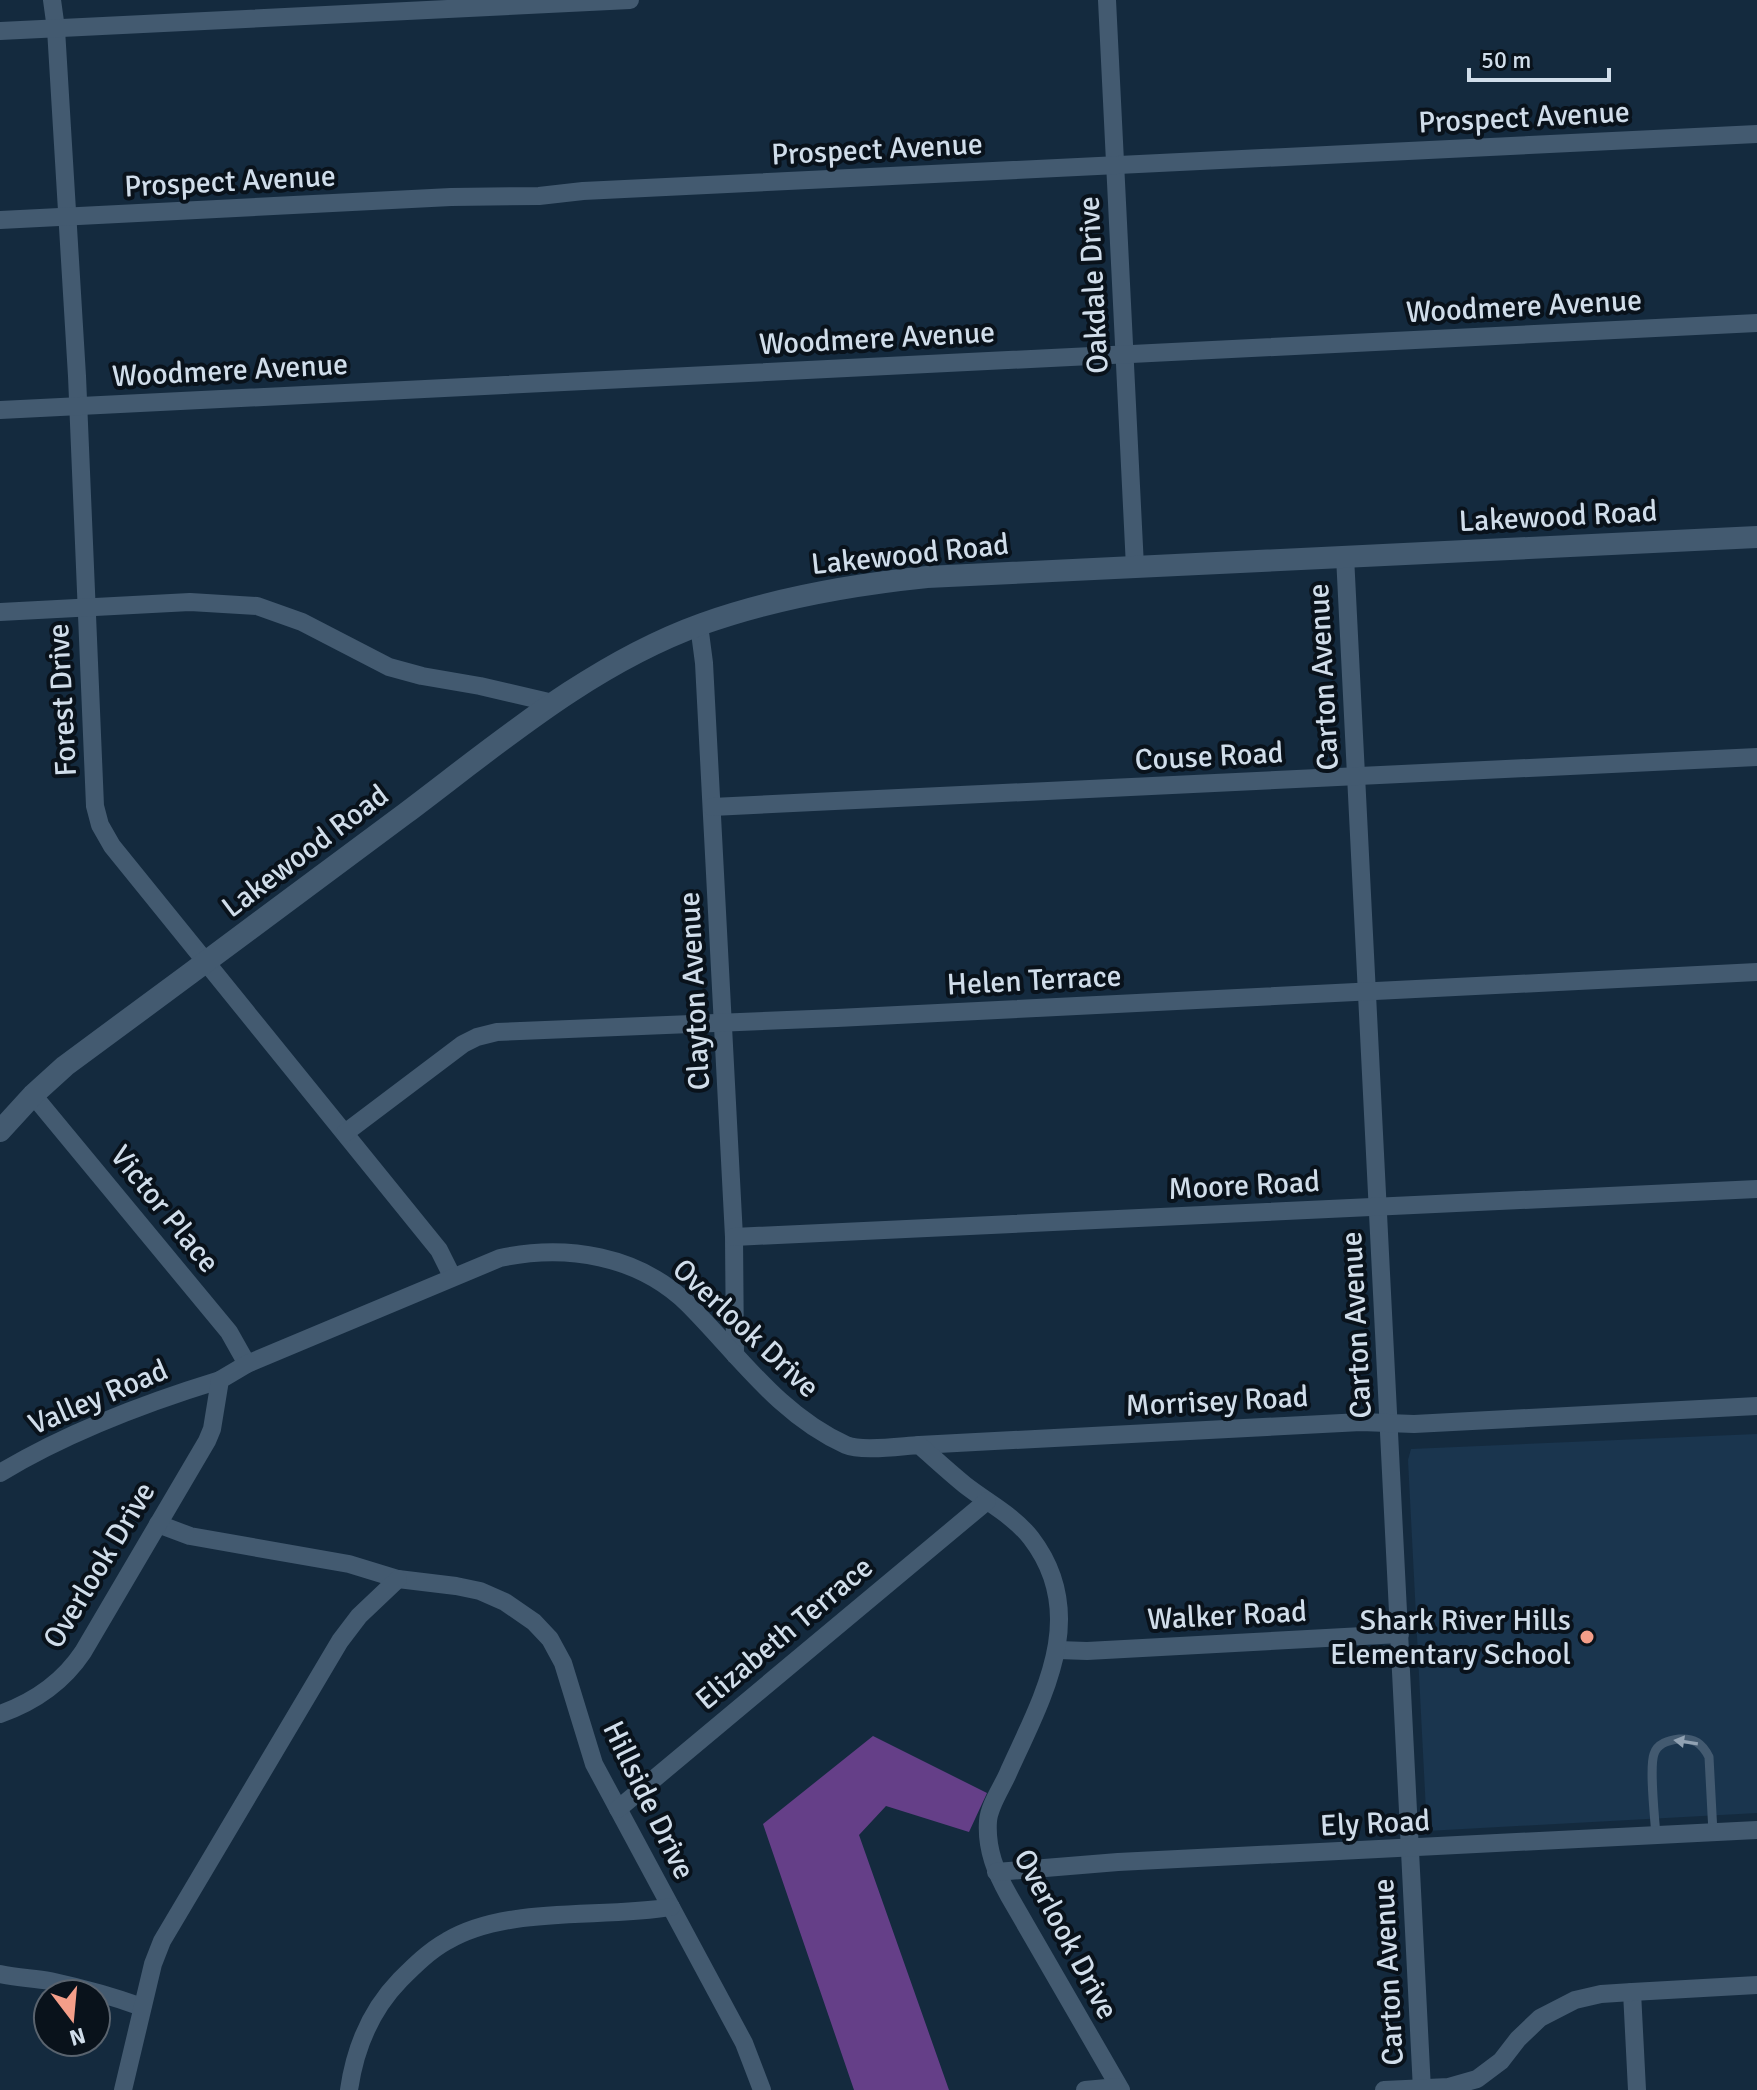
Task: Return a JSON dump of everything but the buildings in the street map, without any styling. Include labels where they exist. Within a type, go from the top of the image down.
[{"type":"street","name":"Forest Drive","points":[[52,0],[67,217],[95,806],[100,825],[112,846],[439,1250],[452,1276]]},
{"type":"street","points":[[0,31],[630,0]]},
{"type":"street","name":"Oakdale Drive","points":[[1107,0],[1135,567]]},
{"type":"street","name":"Prospect Avenue","points":[[0,220],[1757,134]]},
{"type":"street","name":"Woodmere Avenue","points":[[0,410],[1757,323]]},
{"type":"street","name":"Lakewood Road","points":[[0,1131],[65,1066],[553,703],[643,651],[699,625],[799,595],[927,577],[1757,537]]},
{"type":"street","name":"Carton Avenue","points":[[1345,556],[1422,2089]]},
{"type":"street","points":[[0,612],[190,602],[257,606],[302,622],[389,667],[553,703]]},
{"type":"street","name":"Clayton Avenue","points":[[699,625],[704,663],[734,1237],[735,1355]]},
{"type":"street","name":"Couse Road","points":[[712,807],[1757,757]]},
{"type":"street","name":"Helen Terrace","points":[[345,1133],[477,1037],[497,1032],[1757,972]]},
{"type":"street","name":"Victor Place","points":[[33,1095],[229,1332],[247,1364]]},
{"type":"street","name":"Moore Road","points":[[734,1237],[1757,1189]]},
{"type":"street","name":"Overlook Drive","points":[[0,1714],[40,1695],[76,1663],[212,1429],[220,1380],[247,1364],[500,1258],[562,1251],[597,1256],[628,1266],[660,1282],[685,1302],[762,1387],[802,1418],[854,1447],[919,1445],[987,1501],[1013,1518],[1044,1558],[1058,1601],[1058,1650],[1051,1676],[988,1821],[991,1853],[996,1872],[1120,2088]]},
{"type":"street","name":"Valley Road","points":[[0,1473],[33,1453],[165,1397],[220,1380]]},
{"type":"street","name":"Morrisey Road","points":[[919,1445],[1313,1424],[1414,1424],[1757,1406]]},
{"type":"street","name":"Elizabeth Terrace","points":[[618,1809],[987,1501]]},
{"type":"street","name":"Hillside Drive","points":[[158,1524],[190,1536],[349,1564],[398,1579],[480,1591],[505,1602],[534,1622],[550,1639],[563,1663],[585,1743],[744,2043],[762,2090]]},
{"type":"street","points":[[123,2090],[158,1949],[340,1641],[359,1616],[398,1579]]},
{"type":"street","name":"Walker Road","points":[[1058,1650],[1400,1634]]},
{"type":"street","name":"Ely Road","points":[[996,1872],[1118,1862],[1757,1830]]},
{"type":"street","points":[[349,2090],[354,2061],[374,2013],[387,1994],[415,1966],[448,1940],[500,1922],[639,1913],[671,1907]]},
{"type":"street","points":[[0,1974],[46,1980],[142,2007]]},
{"type":"street","points":[[1384,2090],[1449,2087],[1477,2079],[1501,2061],[1531,2026],[1551,2011],[1575,2000],[1601,1994],[1757,1985]]},
{"type":"street","points":[[1632,1992],[1637,2090]]},
{"type":"street","points":[[1085,2090],[1120,2088]]},
{"type":"lane","points":[[1656,1837],[1653,1757],[1661,1744],[1676,1739],[1695,1741],[1704,1747],[1709,1757],[1713,1833]]},
{"type":"shaded area","name":"Shark River Hills Elementary School","points":[[1757,1434],[1757,1813],[1427,1831],[1408,1460],[1411,1449]]},
{"type":"shaded area","points":[[873,1736],[987,1793],[969,1832],[886,1806],[859,1835],[949,2090],[854,2090],[763,1824]]},
{"type":"place","name":"Shark River Hills Elementary School","points":[[1587,1637]]}]
